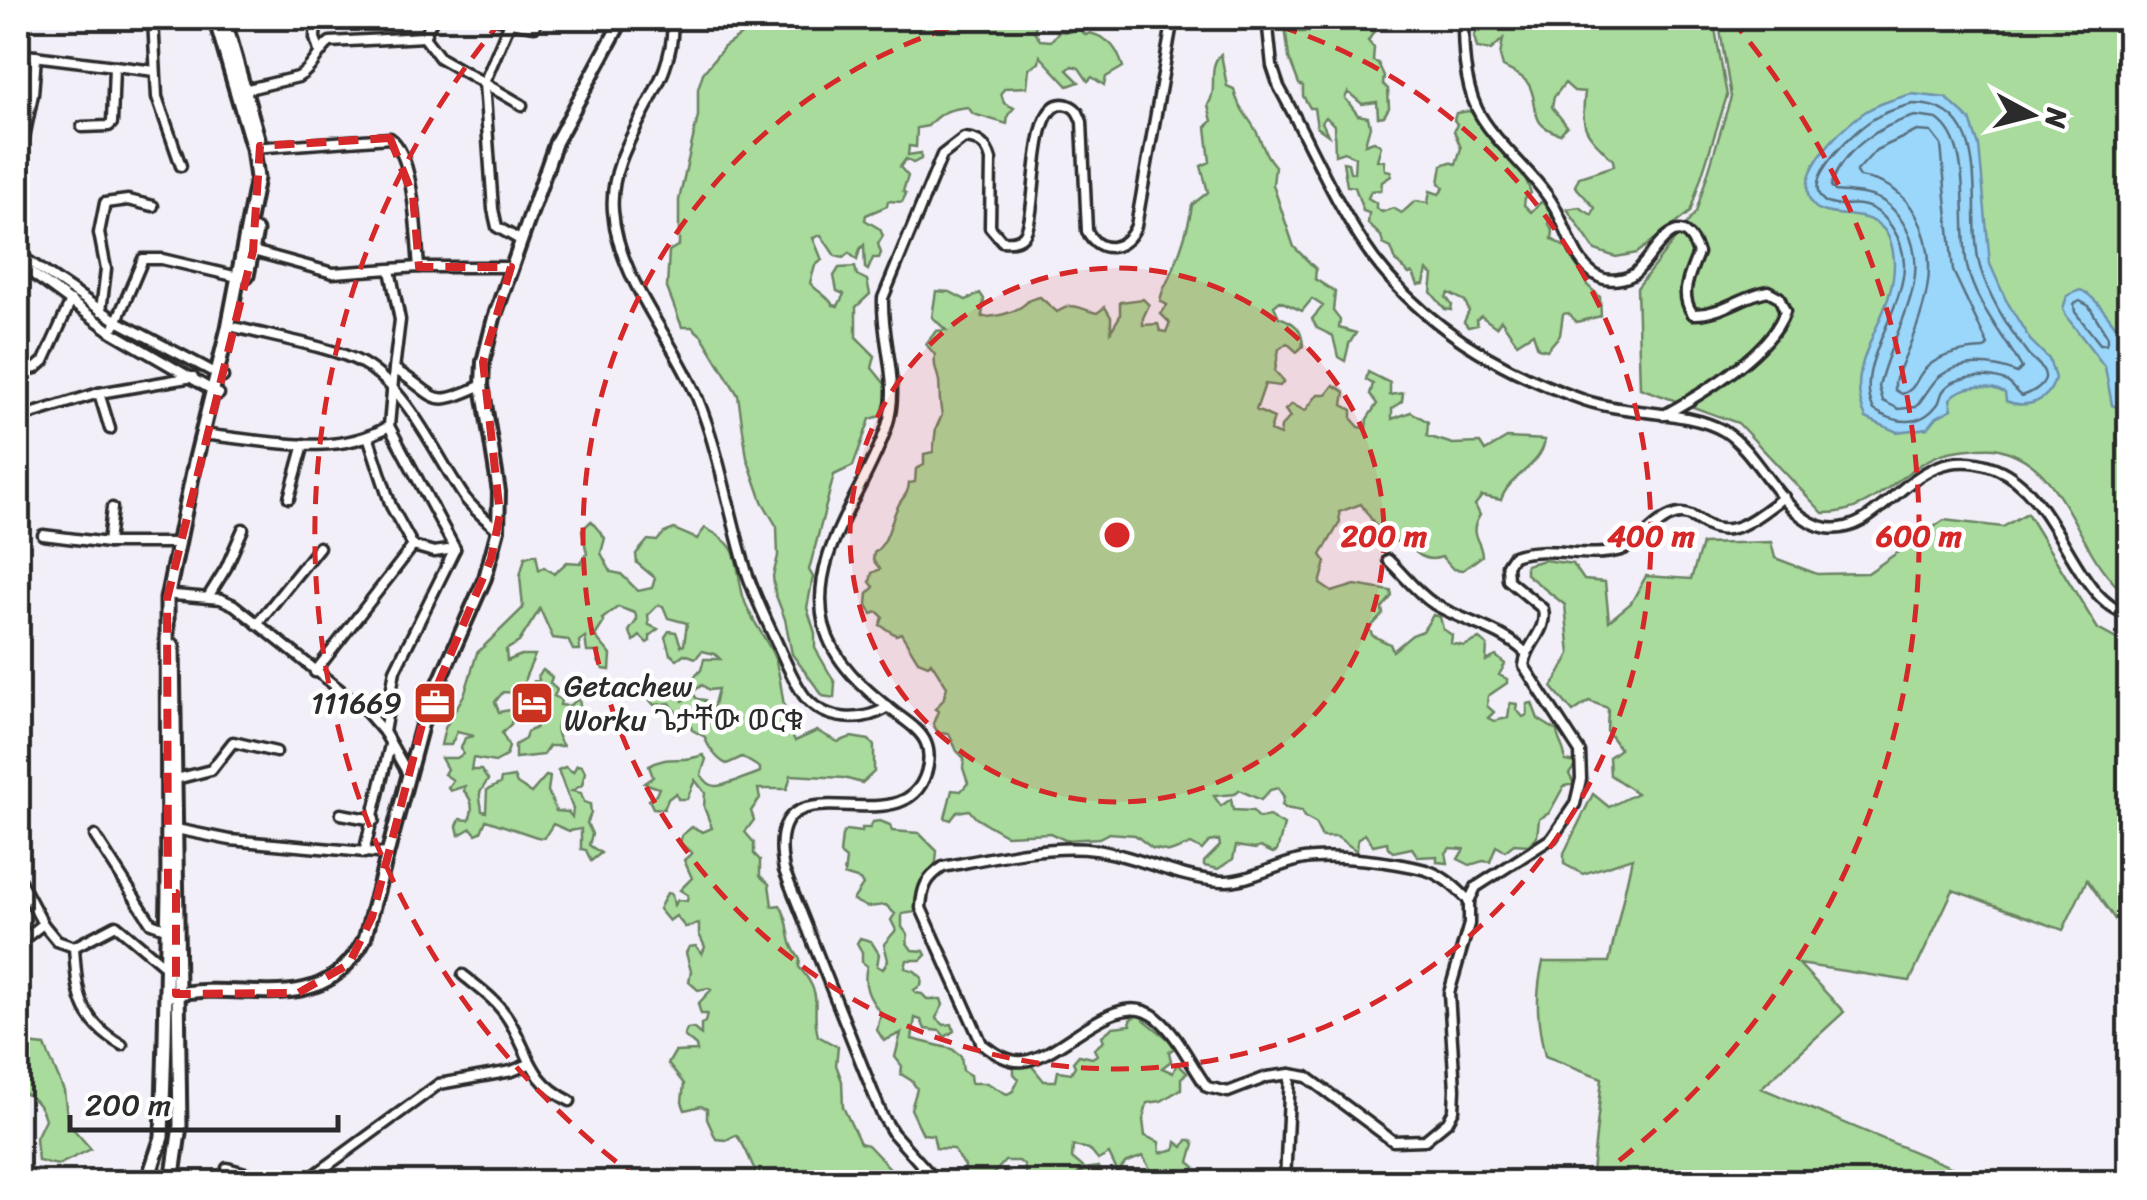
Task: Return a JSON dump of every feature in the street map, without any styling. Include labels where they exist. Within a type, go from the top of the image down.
[{"type":"main road","points":[[172,1182],[180,1126],[168,968],[176,780],[166,599],[219,375],[256,192],[257,147],[215,18]]},
{"type":"main road","points":[[219,375],[253,251],[264,179],[224,18]]},
{"type":"main road","points":[[146,1182],[162,1136],[171,995],[170,673],[174,595],[210,435],[215,391]]},
{"type":"street","points":[[153,18],[162,117],[181,166]]},
{"type":"street","points":[[316,18],[319,50]]},
{"type":"street","points":[[424,37],[432,18]]},
{"type":"street","points":[[496,18],[535,26]]},
{"type":"street","points":[[171,995],[195,989],[298,992],[325,983],[349,964],[365,938],[407,772],[432,696],[485,578],[498,530],[499,492],[482,386],[494,318],[556,142],[623,18]]},
{"type":"street","points":[[672,18],[670,52],[616,171],[612,208],[616,232],[628,267],[697,398],[748,575],[790,671],[807,699],[824,712],[854,720],[873,716],[888,707]]},
{"type":"street","points":[[937,1182],[892,1133],[882,1115],[784,872],[779,847],[784,826],[803,806],[890,806],[909,800],[921,787],[929,758],[926,740],[853,676],[835,654],[820,604],[829,555],[888,426],[892,380],[882,311],[887,283],[942,156],[964,138],[981,143],[988,150],[990,227],[994,235],[1010,242],[1026,234],[1042,128],[1048,112],[1059,105],[1070,106],[1082,122],[1085,221],[1092,242],[1110,248],[1121,246],[1132,237],[1173,18]]},
{"type":"street","points":[[1267,18],[1272,66],[1280,87],[1356,228],[1373,257],[1404,294],[1451,335],[1493,362],[1600,406],[1689,419],[1726,433],[1804,519],[1824,528],[1844,528],[1860,522],[1910,480],[1937,467],[1972,462],[1992,467],[2026,487],[2104,600],[2130,615]]},
{"type":"street","points":[[1462,18],[1466,73],[1477,110],[1554,204],[1586,268],[1602,279],[1617,280],[1634,274],[1660,240],[1672,232],[1693,240],[1698,253],[1685,289],[1684,303],[1693,314],[1713,313],[1750,294],[1768,291],[1779,297],[1784,310],[1780,324],[1728,376],[1663,416]]},
{"type":"street","points":[[510,22],[484,83],[493,209],[497,226],[520,240]]},
{"type":"street","points":[[244,90],[298,77],[310,68],[319,50],[338,40],[424,37]]},
{"type":"street","points":[[424,37],[440,58],[522,104]]},
{"type":"street","points":[[18,54],[155,71]]},
{"type":"street","points":[[18,167],[33,94],[36,56]]},
{"type":"street","points":[[82,127],[112,123],[114,66]]},
{"type":"street","points":[[257,147],[390,138],[396,141],[412,196],[419,267]]},
{"type":"street","points":[[99,320],[106,270],[99,233],[105,203],[128,200],[153,206]]},
{"type":"street","points":[[253,251],[318,271],[511,268]]},
{"type":"street","points":[[18,254],[116,321],[219,375]]},
{"type":"street","points":[[112,332],[142,259],[162,259],[238,278]]},
{"type":"street","points":[[18,263],[112,332],[215,391]]},
{"type":"street","points":[[390,270],[400,320],[390,426],[456,549]]},
{"type":"street","points":[[18,372],[41,366],[72,300]]},
{"type":"street","points":[[234,327],[360,362],[392,390],[429,438],[468,502],[498,530]]},
{"type":"street","points":[[394,369],[438,400],[447,402],[482,386]]},
{"type":"street","points":[[18,418],[99,393],[193,377]]},
{"type":"street","points":[[99,393],[110,429]]},
{"type":"street","points":[[210,435],[341,444],[390,426]]},
{"type":"street","points":[[368,436],[392,506],[413,546],[434,552],[456,549]]},
{"type":"street","points":[[290,498],[304,444]]},
{"type":"street","points":[[1469,901],[1452,883],[1427,871],[1376,863],[1331,857],[1302,859],[1230,882],[1202,880],[1131,857],[1092,850],[1040,851],[943,867],[930,876],[922,889],[921,908],[982,1044],[997,1056],[1022,1062],[1048,1053],[1099,1020],[1124,1010],[1140,1010],[1156,1017],[1208,1087],[1216,1091],[1228,1092],[1266,1077],[1307,1077],[1393,1141],[1426,1140],[1438,1132],[1454,1110],[1449,993],[1469,924],[1469,901],[1476,887],[1552,838],[1575,804],[1581,779],[1580,752],[1524,666],[1525,652],[1544,628],[1545,617],[1538,603],[1508,580],[1508,565],[1513,556],[1529,551],[1604,554],[1626,549],[1660,522],[1679,514],[1720,530],[1732,530],[1784,498]]},
{"type":"street","points":[[108,543],[112,508]]},
{"type":"street","points":[[208,597],[243,529]]},
{"type":"street","points":[[42,534],[108,543],[178,543]]},
{"type":"street","points":[[315,672],[413,546]]},
{"type":"street","points":[[256,624],[319,547]]},
{"type":"street","points":[[384,732],[394,670],[456,549]]},
{"type":"street","points":[[1388,560],[1416,590],[1438,606],[1503,635],[1525,652]]},
{"type":"street","points":[[174,595],[208,597],[234,605],[364,709],[384,732],[407,772]]},
{"type":"street","points":[[176,780],[211,770],[233,742],[276,752]]},
{"type":"street","points":[[364,852],[390,744]]},
{"type":"street","points":[[341,814],[374,820]]},
{"type":"street","points":[[176,829],[230,840],[388,854]]},
{"type":"street","points":[[95,836],[150,923],[168,930]]},
{"type":"street","points":[[18,877],[57,942],[74,946],[116,925],[168,968]]},
{"type":"street","points":[[18,944],[43,924]]},
{"type":"street","points":[[74,946],[83,1005],[100,1033],[122,1045]]},
{"type":"street","points":[[463,975],[509,1019],[529,1064],[556,1094],[570,1101]]},
{"type":"street","points":[[305,1182],[439,1084],[512,1071],[529,1064]]},
{"type":"street","points":[[1285,1182],[1290,1074]]},
{"type":"street","points":[[227,1168],[278,1182]]},
{"type":"highlighted area","points":[[390,138],[413,196],[419,267],[511,267],[483,362],[500,514],[491,559],[424,717],[372,917],[349,964],[298,993],[176,994],[176,893],[168,893],[167,599],[253,251],[260,146]]},
{"type":"green space","points":[[780,18],[1038,18],[1034,31],[1040,40],[1051,41],[1059,31],[1078,28],[1108,42],[1123,67],[1106,77],[1104,85],[1092,77],[1088,81],[1079,68],[1072,66],[1067,70],[1079,82],[1068,86],[1040,56],[1039,63],[1029,68],[1027,87],[1005,88],[1001,93],[1004,103],[1014,108],[1007,124],[973,114],[968,107],[945,112],[928,126],[917,128],[916,147],[909,146],[908,155],[921,153],[921,159],[913,163],[906,159],[900,167],[908,176],[902,202],[888,201],[887,206],[866,215],[865,220],[880,229],[883,236],[878,244],[879,258],[873,258],[868,270],[864,245],[857,260],[849,253],[843,258],[835,256],[821,235],[813,238],[822,260],[815,266],[810,283],[833,305],[838,306],[844,294],[837,291],[834,276],[839,268],[855,267],[857,275],[867,280],[870,294],[856,307],[856,337],[875,356],[872,368],[889,389],[881,416],[870,419],[853,466],[834,475],[809,570],[813,577],[807,608],[815,648],[835,683],[834,698],[823,696],[792,654],[775,593],[777,527],[762,501],[747,458],[738,395],[702,336],[692,327],[682,327],[667,288],[669,251],[679,245],[679,200],[698,116],[698,89],[703,73],[724,47],[747,31]]},
{"type":"green space","points":[[1307,18],[1370,18],[1375,30],[1368,41],[1374,48],[1373,61],[1384,76],[1389,108],[1384,116],[1378,117],[1377,102],[1362,104],[1348,92],[1345,98],[1358,115],[1368,117],[1365,144],[1374,141],[1381,146],[1377,160],[1384,161],[1385,170],[1391,171],[1381,190],[1371,191],[1368,198],[1376,203],[1376,208],[1382,212],[1393,208],[1402,213],[1415,201],[1428,203],[1430,191],[1439,194],[1444,188],[1439,183],[1442,165],[1456,164],[1461,148],[1454,131],[1456,113],[1469,111],[1484,122],[1523,171],[1531,193],[1524,205],[1531,212],[1541,202],[1547,205],[1552,217],[1552,239],[1568,249],[1587,285],[1600,297],[1601,316],[1576,322],[1568,313],[1563,314],[1560,335],[1547,350],[1538,348],[1533,333],[1517,343],[1501,320],[1496,327],[1481,316],[1477,325],[1468,327],[1464,322],[1469,311],[1465,301],[1449,293],[1446,297],[1451,310],[1445,309],[1431,292],[1433,275],[1427,270],[1424,284],[1418,285],[1413,273],[1409,274],[1396,261],[1391,248],[1383,244],[1381,236],[1368,224],[1369,213],[1363,211],[1355,187],[1347,186],[1343,162],[1354,173],[1355,157],[1344,152],[1335,155],[1334,125],[1326,117],[1322,122],[1328,135],[1317,127],[1314,108],[1303,96],[1303,86],[1289,58],[1285,26],[1298,25],[1299,32],[1304,32],[1310,25]]},
{"type":"green space","points":[[1485,18],[1713,18],[1727,96],[1690,212],[1637,253],[1616,257],[1595,250],[1567,209],[1579,207],[1592,215],[1595,208],[1575,186],[1579,177],[1614,166],[1587,131],[1583,116],[1585,92],[1574,91],[1565,83],[1554,97],[1552,107],[1567,126],[1560,134],[1543,126],[1528,83],[1503,67],[1503,39],[1491,50],[1477,48],[1474,36]]},
{"type":"green space","points":[[1718,18],[2129,18],[2129,596],[2096,560],[2043,474],[2023,459],[1990,448],[1942,454],[1862,505],[1823,513],[1738,423],[1640,388],[1637,288],[1696,212],[1731,97]]},
{"type":"green space","points":[[1221,54],[1227,86],[1234,89],[1275,166],[1273,185],[1294,247],[1316,269],[1315,279],[1335,292],[1333,311],[1340,320],[1339,328],[1356,333],[1345,361],[1338,357],[1333,336],[1317,328],[1312,319],[1323,306],[1312,299],[1302,311],[1280,301],[1274,306],[1279,317],[1299,330],[1303,346],[1297,352],[1287,343],[1279,349],[1275,371],[1284,381],[1280,386],[1265,384],[1256,410],[1274,418],[1270,431],[1280,435],[1281,427],[1290,417],[1285,410],[1292,404],[1305,411],[1318,394],[1327,394],[1334,385],[1345,392],[1343,405],[1352,410],[1352,419],[1366,428],[1377,404],[1370,394],[1373,384],[1366,380],[1368,372],[1390,383],[1390,395],[1403,393],[1402,401],[1392,409],[1392,419],[1411,412],[1428,422],[1427,436],[1453,444],[1480,443],[1485,451],[1507,438],[1545,440],[1538,457],[1501,500],[1482,496],[1475,505],[1480,515],[1475,532],[1482,556],[1463,570],[1453,569],[1442,557],[1429,559],[1419,555],[1401,538],[1397,542],[1386,541],[1361,504],[1339,512],[1340,522],[1321,555],[1326,562],[1320,584],[1332,592],[1355,585],[1391,591],[1383,614],[1369,629],[1373,636],[1390,644],[1393,651],[1423,631],[1433,615],[1440,617],[1443,629],[1452,635],[1451,643],[1464,646],[1479,639],[1487,645],[1486,661],[1496,656],[1505,664],[1499,675],[1507,679],[1488,696],[1487,706],[1494,712],[1488,718],[1508,718],[1510,703],[1517,704],[1516,709],[1523,717],[1527,715],[1527,704],[1532,703],[1538,719],[1557,731],[1565,761],[1577,763],[1569,774],[1574,784],[1564,786],[1549,813],[1539,819],[1537,837],[1528,845],[1514,844],[1505,851],[1496,846],[1490,862],[1470,865],[1458,859],[1464,849],[1450,848],[1446,853],[1448,863],[1437,862],[1437,856],[1418,857],[1412,848],[1393,852],[1387,842],[1373,845],[1365,834],[1358,839],[1357,851],[1337,837],[1322,837],[1302,811],[1285,808],[1278,788],[1261,800],[1239,790],[1214,796],[1221,806],[1231,799],[1233,810],[1253,811],[1259,818],[1269,816],[1284,825],[1277,851],[1236,846],[1233,859],[1218,869],[1204,866],[1204,862],[1220,846],[1219,840],[1209,842],[1202,850],[1191,844],[1170,852],[1152,848],[1135,835],[1109,833],[1099,838],[1065,840],[1050,833],[1006,835],[969,810],[957,812],[951,820],[945,818],[952,790],[961,791],[968,783],[964,758],[949,734],[938,733],[933,724],[938,711],[935,709],[947,687],[931,662],[928,665],[918,661],[901,633],[896,635],[880,625],[883,617],[878,612],[872,614],[867,605],[868,593],[874,587],[870,582],[872,573],[880,569],[873,560],[874,553],[886,537],[909,483],[915,482],[916,469],[924,465],[924,454],[933,452],[942,415],[935,355],[926,344],[936,331],[946,330],[932,317],[936,291],[950,292],[966,300],[980,293],[984,299],[982,317],[1008,313],[1040,297],[1057,312],[1074,306],[1097,313],[1105,307],[1111,317],[1111,331],[1120,316],[1120,302],[1143,299],[1149,305],[1143,325],[1158,324],[1160,331],[1166,332],[1170,323],[1161,314],[1167,305],[1160,301],[1161,296],[1182,246],[1192,205],[1208,192],[1201,166],[1210,162],[1206,127],[1212,121],[1208,105],[1213,92],[1214,65]]},
{"type":"green space","points":[[2027,513],[2098,629],[2129,646],[2129,939],[2087,880],[2063,930],[1953,890],[1910,981],[1799,964],[1844,1012],[1761,1088],[1965,1173],[1965,1182],[1591,1182],[1602,1078],[1545,1056],[1539,986],[1543,962],[1609,962],[1632,858],[1583,874],[1564,864],[1564,853],[1593,794],[1609,807],[1637,793],[1610,775],[1609,757],[1620,749],[1607,731],[1608,708],[1589,701],[1573,712],[1552,687],[1570,654],[1565,605],[1526,574],[1526,565],[1544,560],[1573,564],[1584,580],[1605,582],[1609,621],[1631,603],[1646,576],[1691,579],[1702,544],[1771,542],[1775,558],[1817,574],[1868,573],[1944,520],[2003,527]]},
{"type":"green space","points":[[591,521],[605,538],[601,553],[611,572],[621,574],[638,591],[652,588],[655,578],[637,563],[636,554],[648,540],[657,541],[674,529],[697,539],[705,528],[726,542],[735,556],[746,604],[775,659],[787,721],[795,741],[817,731],[838,742],[851,737],[869,740],[874,746],[874,772],[862,783],[791,775],[787,789],[758,789],[760,798],[751,811],[754,820],[745,832],[760,860],[760,876],[769,884],[772,906],[780,905],[784,913],[800,959],[799,967],[815,995],[818,1036],[838,1047],[836,1065],[842,1081],[843,1107],[860,1143],[868,1145],[903,1182],[761,1180],[736,1135],[716,1139],[707,1109],[701,1106],[685,1110],[684,1084],[668,1064],[675,1052],[697,1051],[684,1036],[687,1029],[693,1028],[701,1035],[701,1024],[707,1014],[701,1014],[698,1004],[711,990],[698,990],[689,982],[691,971],[686,953],[689,947],[696,946],[702,954],[705,947],[699,924],[685,927],[676,916],[669,921],[659,909],[667,893],[672,894],[674,905],[678,900],[687,901],[688,895],[680,890],[692,878],[684,860],[692,853],[680,843],[682,835],[692,827],[703,832],[712,828],[704,807],[705,793],[695,780],[687,799],[678,799],[676,793],[664,809],[653,808],[649,800],[659,788],[644,783],[653,777],[649,766],[656,762],[703,755],[706,759],[701,775],[713,785],[760,772],[760,768],[742,757],[724,762],[713,753],[705,737],[692,730],[688,718],[679,717],[670,703],[654,705],[643,693],[652,680],[666,683],[683,701],[683,688],[690,689],[697,699],[705,700],[703,706],[712,712],[718,689],[709,690],[702,685],[694,691],[692,679],[701,670],[704,659],[720,659],[702,651],[696,658],[684,654],[677,659],[670,654],[665,637],[669,631],[676,632],[681,646],[684,645],[687,623],[668,618],[663,606],[658,605],[648,615],[649,625],[658,629],[650,641],[647,643],[640,636],[634,641],[629,631],[637,620],[635,613],[618,607],[602,619],[595,636],[611,655],[610,670],[603,669],[598,661],[600,652],[587,652],[585,637],[579,641],[580,650],[573,650],[568,640],[553,638],[540,609],[519,642],[506,650],[507,661],[535,655],[524,691],[533,691],[534,681],[539,680],[543,670],[552,677],[550,683],[557,690],[554,696],[561,700],[560,705],[568,706],[579,699],[581,711],[575,713],[567,708],[560,718],[557,731],[563,746],[549,746],[543,755],[515,758],[515,745],[536,728],[539,719],[532,701],[503,692],[495,702],[499,712],[515,709],[511,724],[502,733],[509,747],[506,756],[495,762],[473,758],[471,770],[481,770],[488,780],[480,795],[482,811],[486,812],[487,790],[500,784],[501,779],[514,777],[517,784],[531,793],[546,776],[550,777],[548,791],[556,811],[568,812],[572,817],[573,809],[558,770],[565,767],[573,772],[577,765],[582,766],[582,785],[572,791],[581,793],[584,802],[590,804],[589,845],[601,853],[591,861],[586,850],[581,849],[581,829],[569,831],[553,824],[544,838],[486,820],[481,832],[476,834],[471,828],[459,835],[460,819],[469,820],[472,805],[465,786],[450,791],[453,780],[444,774],[447,769],[441,758],[463,754],[465,738],[474,736],[457,732],[451,745],[441,745],[445,728],[465,693],[477,653],[523,608],[520,576],[525,557],[536,554],[539,570],[544,567],[554,574],[567,562],[581,563],[587,554],[582,530]]},
{"type":"green space","points":[[880,821],[890,825],[892,831],[919,833],[937,851],[936,862],[921,885],[916,912],[902,914],[907,943],[912,950],[924,951],[926,955],[921,960],[907,960],[905,968],[922,978],[916,993],[927,999],[941,999],[943,1005],[936,1018],[944,1025],[952,1024],[954,1031],[945,1037],[940,1031],[925,1029],[921,1020],[915,1018],[912,1039],[952,1049],[961,1056],[963,1071],[970,1075],[971,1083],[987,1083],[1007,1094],[1019,1079],[1014,1068],[1031,1065],[1044,1081],[1056,1081],[1058,1071],[1071,1073],[1079,1055],[1097,1055],[1094,1049],[1104,1041],[1102,1036],[1113,1027],[1131,1025],[1130,1020],[1137,1014],[1172,1042],[1171,1061],[1162,1068],[1173,1073],[1177,1063],[1187,1073],[1181,1078],[1181,1089],[1161,1101],[1147,1103],[1143,1120],[1145,1136],[1159,1142],[1160,1153],[1175,1149],[1176,1142],[1183,1147],[1187,1140],[1194,1144],[1189,1162],[1195,1167],[1187,1181],[1156,1181],[1143,1156],[1125,1163],[1118,1173],[1109,1154],[1098,1160],[1089,1149],[1073,1146],[1072,1158],[1085,1169],[1098,1167],[1099,1171],[1088,1180],[1081,1171],[1076,1182],[1012,1182],[1028,1181],[1024,1165],[1005,1161],[986,1182],[970,1182],[953,1149],[936,1148],[933,1135],[923,1134],[911,1109],[917,1089],[901,1074],[902,1066],[895,1057],[901,1033],[884,1041],[877,1030],[881,1013],[868,991],[867,966],[857,943],[860,938],[871,941],[879,954],[877,966],[883,969],[888,960],[884,944],[896,930],[891,920],[895,914],[886,905],[867,907],[853,900],[863,885],[860,880],[844,875],[846,859],[840,854],[846,830],[862,832],[862,828]]},
{"type":"green space","points":[[18,1043],[45,1046],[64,1091],[68,1123],[91,1149],[58,1165],[38,1161],[36,1138],[45,1119],[35,1101],[18,1091]]},
{"type":"water","points":[[1912,94],[1946,98],[1970,120],[1979,146],[1990,264],[2030,340],[2049,359],[2055,378],[2043,398],[2029,404],[2006,401],[2005,393],[1991,388],[1968,388],[1950,399],[1952,409],[1937,417],[1928,428],[1897,432],[1866,418],[1860,397],[1864,359],[1892,284],[1890,241],[1871,220],[1819,210],[1811,202],[1808,190],[1816,163],[1847,126],[1873,107]]},
{"type":"water","points":[[2080,290],[2101,308],[2128,346],[2129,412],[2112,405],[2105,367],[2063,309],[2067,296]]},
{"type":"place","name":"111669","points":[[435,703]]},
{"type":"place","name":"Getachew Worku ጌታቸው ወርቁ","points":[[532,703]]}]
